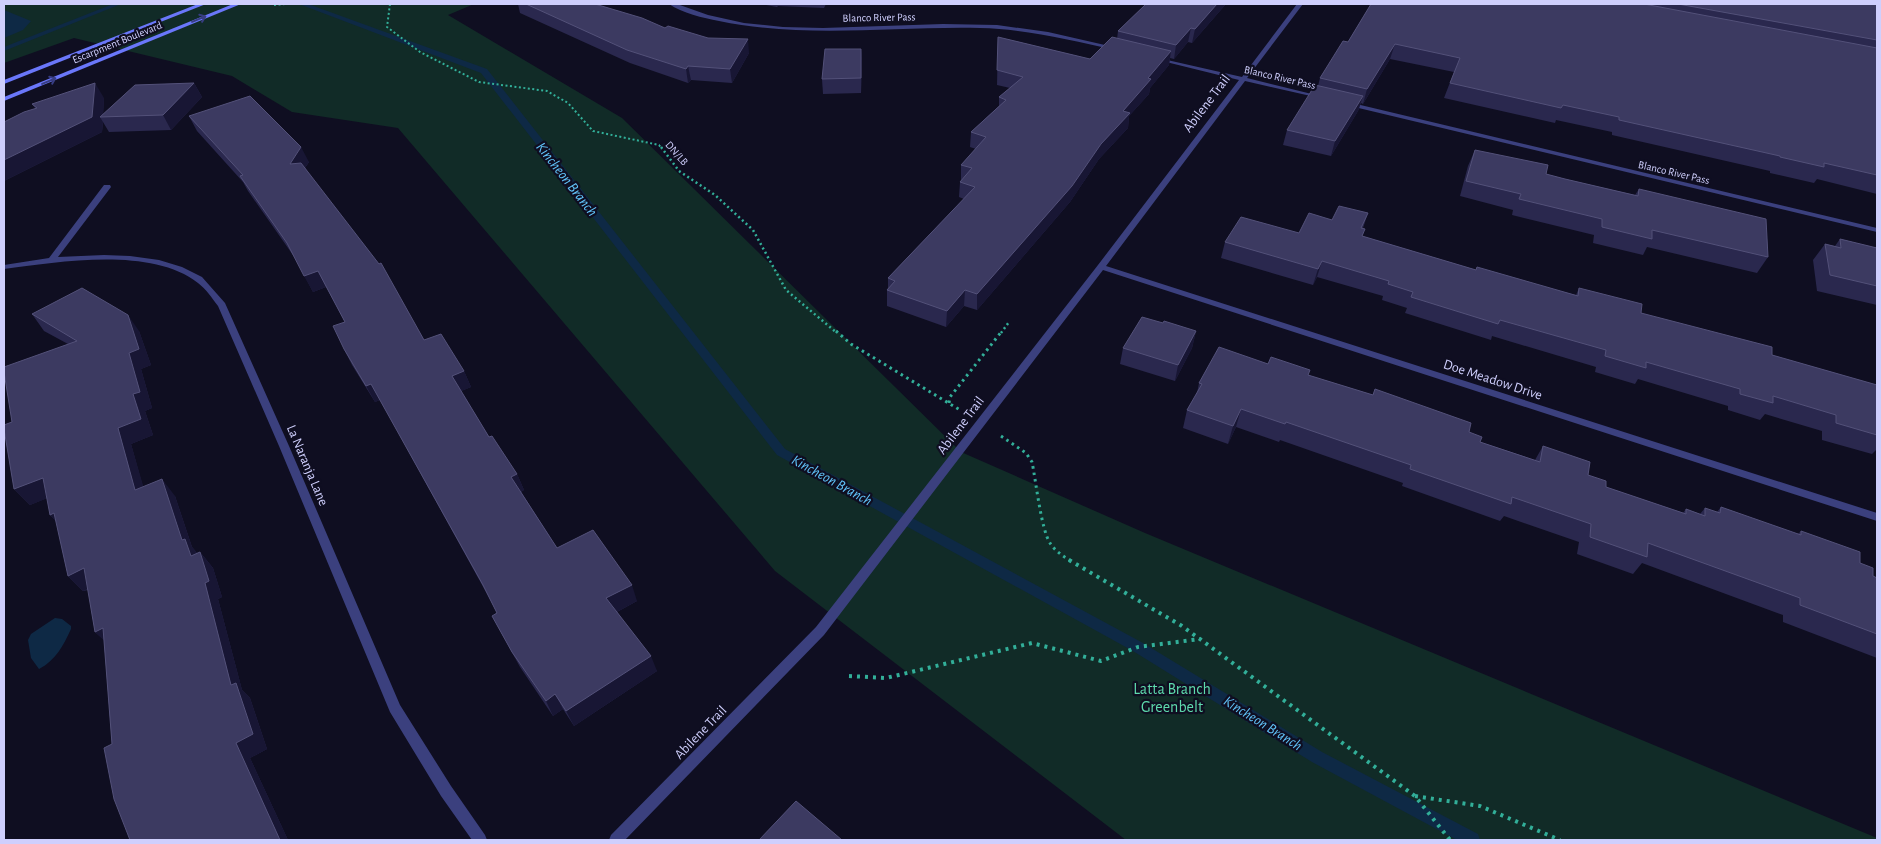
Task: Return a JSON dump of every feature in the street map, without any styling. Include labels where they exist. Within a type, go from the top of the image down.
[{"type":"main road","name":"Escarpment Boulevard","points":[[4,82],[203,4]]},
{"type":"main road","name":"Escarpment Boulevard","points":[[4,99],[238,4]]},
{"type":"street","name":"Blanco River Pass","points":[[672,4],[702,15],[731,22],[773,28],[1007,27],[1053,34],[1128,51]]},
{"type":"street","name":"Abilene Trail","points":[[616,840],[820,631],[1101,267],[1300,4]]},
{"type":"street","name":"Blanco River Pass","points":[[1147,56],[1328,99]]},
{"type":"street","name":"Blanco River Pass","points":[[1337,101],[1877,230]]},
{"type":"street","points":[[52,260],[107,187]]},
{"type":"street","name":"La Naranja Lane","points":[[4,267],[52,260],[118,258],[161,264],[200,280],[222,305],[395,708],[446,791],[480,840]]},
{"type":"street","name":"Doe Meadow Drive","points":[[1101,267],[1877,517]]},
{"type":"path","points":[[274,6],[285,4]]},
{"type":"path","name":"DN/LB","points":[[390,4],[387,27],[420,52],[480,82],[547,91],[568,103],[593,130],[659,145],[679,171],[714,195],[753,230],[786,290],[851,344],[948,403],[953,392],[1009,322]]},
{"type":"path","points":[[1007,440],[1026,453],[1032,462],[1045,528],[1050,543],[1061,555],[1182,626],[1200,639],[1414,796],[1450,840]]},
{"type":"path","points":[[849,676],[886,678],[1032,642],[1101,661],[1138,646],[1200,639]]},
{"type":"path","points":[[1414,796],[1480,806],[1560,840]]},
{"type":"green space","name":"Latta Branch Greenbelt","points":[[4,4],[474,4],[448,15],[622,118],[961,452],[1145,533],[1877,838],[1877,840],[1126,840],[775,571],[398,128],[292,112],[232,76],[74,38],[4,63]]},
{"type":"water","points":[[4,10],[31,21],[23,30],[4,38]]},
{"type":"water","points":[[55,618],[62,619],[71,626],[71,629],[62,647],[54,657],[39,669],[31,658],[28,640],[31,634]]},
{"type":"building","points":[[526,4],[595,4],[642,18],[665,28],[668,26],[708,38],[748,39],[730,69],[688,66],[686,69],[627,50]]},
{"type":"building","points":[[1146,4],[1217,4],[1195,29],[1191,28],[1176,45],[1118,31]]},
{"type":"building","points":[[1371,4],[1644,4],[1877,48],[1877,175],[1824,163],[1824,167],[1619,120],[1619,117],[1563,105],[1561,108],[1450,83],[1460,58],[1395,44],[1367,89],[1320,78],[1343,41],[1348,42]]},
{"type":"building","points":[[1678,4],[1877,4],[1877,40]]},
{"type":"building","points":[[998,37],[1090,59],[1112,37],[1171,51],[1148,78],[1151,79],[1123,111],[1130,113],[1101,144],[1072,186],[977,294],[965,290],[947,311],[887,290],[895,281],[888,278],[975,187],[960,182],[972,168],[961,165],[986,137],[971,132],[1006,100],[999,97],[1023,77],[997,70]]},
{"type":"building","points":[[825,49],[861,49],[861,78],[822,79]]},
{"type":"building","points":[[95,83],[92,117],[4,160],[4,122],[37,108],[32,104]]},
{"type":"building","points":[[194,83],[163,115],[100,117],[135,85]]},
{"type":"building","points":[[1315,85],[1363,96],[1335,141],[1287,130]]},
{"type":"building","points":[[250,96],[301,147],[290,164],[301,163],[379,264],[381,263],[424,340],[441,334],[464,371],[452,376],[489,437],[492,436],[517,474],[511,477],[557,548],[593,530],[632,585],[606,598],[651,656],[566,711],[555,694],[546,701],[512,652],[492,616],[497,613],[483,585],[371,384],[366,386],[344,349],[333,326],[345,322],[318,271],[304,276],[287,243],[240,176],[243,175],[189,116]]},
{"type":"building","points":[[1475,150],[1548,165],[1546,174],[1565,179],[1638,196],[1639,189],[1766,219],[1768,257],[1652,230],[1652,239],[1602,227],[1602,219],[1519,199],[1521,194],[1466,181]]},
{"type":"building","points":[[1339,206],[1368,213],[1361,228],[1365,229],[1362,236],[1476,270],[1477,267],[1578,296],[1579,288],[1642,304],[1641,313],[1772,347],[1772,355],[1877,385],[1877,435],[1836,423],[1836,415],[1773,396],[1773,403],[1740,394],[1740,389],[1646,362],[1646,368],[1605,356],[1606,350],[1500,320],[1498,324],[1411,297],[1413,292],[1388,284],[1389,281],[1322,261],[1318,269],[1225,242],[1241,217],[1299,233],[1309,213],[1332,220]]},
{"type":"building","points":[[1840,239],[1877,248],[1877,286],[1830,275],[1825,244],[1841,248]]},
{"type":"building","points":[[82,288],[128,315],[139,349],[129,353],[140,392],[133,394],[141,419],[118,428],[135,490],[162,479],[182,540],[185,539],[191,556],[200,552],[209,581],[205,583],[231,685],[236,683],[253,734],[236,743],[280,840],[130,840],[114,799],[104,748],[112,744],[103,628],[95,632],[84,568],[68,576],[54,513],[50,515],[43,478],[14,489],[4,429],[4,425],[12,422],[4,367],[77,341],[32,314]]},
{"type":"building","points":[[1142,317],[1163,323],[1164,321],[1196,331],[1178,365],[1123,348]]},
{"type":"building","points":[[1219,347],[1268,364],[1271,357],[1310,370],[1308,375],[1373,395],[1375,389],[1471,423],[1469,432],[1482,437],[1480,442],[1540,462],[1543,446],[1590,462],[1588,475],[1606,481],[1606,487],[1686,514],[1686,509],[1705,516],[1705,508],[1720,513],[1721,507],[1801,535],[1801,531],[1860,552],[1860,563],[1873,568],[1873,576],[1877,578],[1877,634],[1800,605],[1800,598],[1648,543],[1647,557],[1590,537],[1591,524],[1512,497],[1511,504],[1410,469],[1411,465],[1286,422],[1285,424],[1241,409],[1233,426],[1187,410],[1202,384],[1199,383]]},
{"type":"building","points":[[796,801],[842,840],[759,840]]},
{"type":"waterway","points":[[4,49],[118,4]]},
{"type":"waterway","name":"Kincheon Branch","points":[[302,4],[484,71],[781,452],[1138,647],[1317,757],[1472,840]]}]
